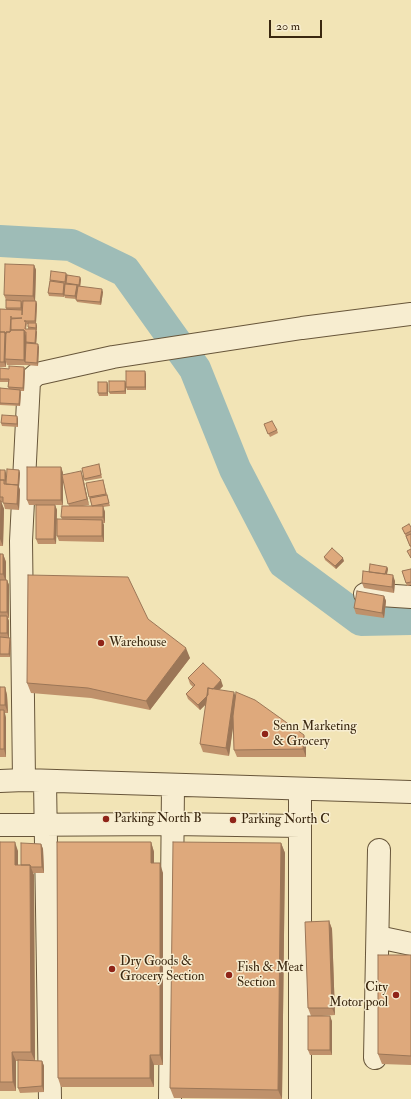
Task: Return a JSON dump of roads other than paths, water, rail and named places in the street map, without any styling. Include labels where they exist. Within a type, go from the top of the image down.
[{"type":"street","points":[[50,1099],[45,824],[34,781],[21,541],[29,381],[37,374],[113,357],[411,314]]},
{"type":"street","points":[[365,594],[411,597]]},
{"type":"street","points":[[0,781],[411,792]]},
{"type":"street","points":[[170,1099],[174,786]]},
{"type":"street","points":[[300,789],[300,1099]]},
{"type":"street","points":[[0,824],[300,826]]},
{"type":"street","points":[[375,1058],[380,850]]},
{"type":"street","points":[[378,937],[411,944]]},
{"type":"waterway","points":[[0,241],[71,245],[125,271],[195,369],[235,469],[284,563],[361,620],[411,619]]},
{"type":"place","name":"Warehouse","points":[[101,643]]},
{"type":"place","name":"Senn Marketing & Grocery","points":[[265,734]]},
{"type":"place","name":"Parking North B","points":[[106,819]]},
{"type":"place","name":"Parking North C","points":[[233,820]]},
{"type":"place","name":"Dry Goods & Grocery Section","points":[[112,969]]},
{"type":"place","name":"Fish & Meat Section","points":[[229,975]]},
{"type":"place","name":"City Motor pool","points":[[396,995]]}]
